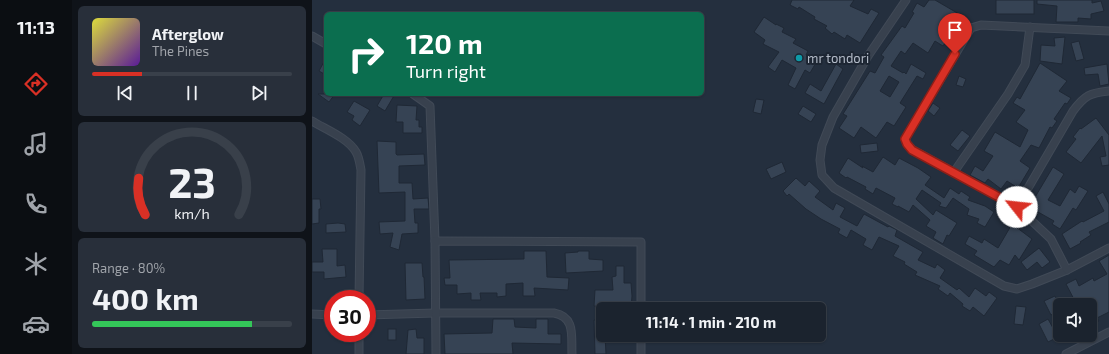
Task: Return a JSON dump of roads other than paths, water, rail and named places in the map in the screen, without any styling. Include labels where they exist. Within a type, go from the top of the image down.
[{"type":"street","points":[[906,0],[868,56],[833,117],[822,145],[820,160],[822,175],[834,188],[1004,286],[1017,289],[1067,270],[1109,248]]},
{"type":"street","points":[[1067,270],[1051,239],[1017,207],[912,150],[905,139],[971,28],[981,25],[1109,31]]},
{"type":"street","points":[[954,172],[1008,94],[1025,65],[1030,27]]},
{"type":"street","points":[[312,36],[324,43]]},
{"type":"street","points":[[1017,207],[1073,111],[1081,100],[1094,92],[1109,91]]},
{"type":"street","points":[[416,96],[430,106],[435,241],[436,354]]},
{"type":"street","points":[[312,121],[346,140],[356,152],[359,160],[361,170],[359,290]]},
{"type":"street","points":[[435,241],[641,242],[641,302]]},
{"type":"street","points":[[376,315],[435,313],[561,314],[570,323],[572,354]]},
{"type":"street","points":[[312,314],[324,315]]},
{"type":"street","points":[[1066,354],[1109,332]]},
{"type":"street","points":[[359,342],[359,354]]},
{"type":"street","points":[[641,342],[642,354]]},
{"type":"place","name":"mr tondori","points":[[799,58]]}]
